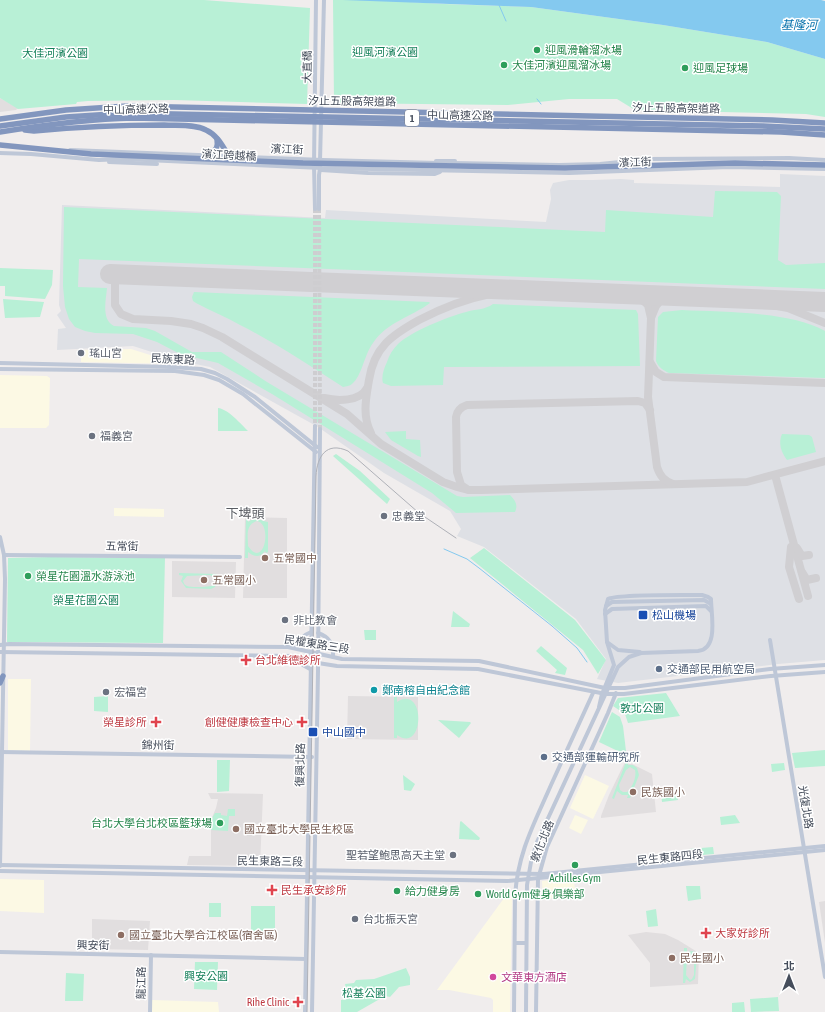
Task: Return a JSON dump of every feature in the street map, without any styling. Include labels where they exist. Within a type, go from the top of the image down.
[{"type":"highway","name":"汐止五股高架道路","points":[[0,119],[66,110],[127,106],[772,120],[825,123]]},
{"type":"highway","name":"中山高速公路","points":[[0,126],[66,117],[141,113],[763,126],[825,129]]},
{"type":"highway","name":"中山高速公路","points":[[0,132],[89,120],[132,118],[773,132],[825,135]]},
{"type":"highway","points":[[20,129],[34,132],[88,127],[145,125],[198,127],[211,132],[217,138],[228,155]]},
{"type":"highway","points":[[211,153],[217,148],[217,138]]},
{"type":"highway","points":[[0,146],[91,154],[303,163],[537,168],[735,163],[825,165]]},
{"type":"highway","points":[[0,683],[3,676]]},
{"type":"main road","name":"大直橋","points":[[316,0],[314,170],[317,209],[320,170],[324,0]]},
{"type":"main road","name":"濱江街","points":[[0,146],[428,163],[559,165],[600,164],[632,160],[726,158],[825,160]]},
{"type":"main road","name":"濱江街","points":[[109,151],[121,149],[314,159],[455,161],[466,163]]},
{"type":"main road","name":"濱江街","points":[[0,153],[31,154],[123,163],[435,174],[445,171]]},
{"type":"main road","points":[[228,155],[234,166]]},
{"type":"main road","name":"濱江街","points":[[99,160],[124,160]]},
{"type":"main road","name":"濱江跨越橋","points":[[124,160],[430,171]]},
{"type":"main road","points":[[632,160],[632,172]]},
{"type":"main road","name":"濱江街","points":[[430,171],[579,173],[729,167],[825,169]]},
{"type":"main road","name":"民族東路","points":[[0,363],[171,367],[210,371],[227,379],[255,397],[315,445],[320,451]]},
{"type":"main road","name":"民族東路","points":[[0,369],[175,371],[204,375],[219,380],[243,394],[315,452]]},
{"type":"main road","name":"復興北路","points":[[305,1012],[315,426]]},
{"type":"main road","name":"復興北路","points":[[312,1012],[318,663],[320,429]]},
{"type":"main road","points":[[315,452],[320,451]]},
{"type":"main road","points":[[0,537],[4,554],[5,579],[2,645],[3,676],[0,865]]},
{"type":"main road","name":"五常街","points":[[4,554],[240,557]]},
{"type":"main road","name":"敦化北路","points":[[607,642],[618,650],[647,652],[698,651],[706,649],[712,639],[711,599],[702,595],[614,597],[608,599],[605,614],[607,642],[614,665],[607,688]]},
{"type":"main road","points":[[605,614],[612,609],[654,607],[706,606],[711,611]]},
{"type":"main road","points":[[296,648],[300,638],[311,632]]},
{"type":"main road","points":[[318,633],[326,636],[331,643],[333,651],[332,657]]},
{"type":"main road","name":"光復北路","points":[[770,640],[825,977]]},
{"type":"main road","name":"民權東路三段","points":[[2,645],[296,648],[332,657],[369,660],[479,661],[607,688],[775,669],[825,666]]},
{"type":"main road","name":"民權東路三段","points":[[2,652],[260,654],[297,657],[318,663],[337,666],[478,669],[604,694],[615,694],[776,675],[825,672]]},
{"type":"main road","name":"敦化北路","points":[[526,1012],[528,880],[537,842],[604,694],[618,667],[629,658],[647,652]]},
{"type":"main road","points":[[297,657],[303,665],[310,669]]},
{"type":"main road","name":"敦化北路","points":[[536,1012],[539,874],[547,847],[617,688]]},
{"type":"main road","name":"敦化北路","points":[[514,1012],[516,881],[522,853],[528,836],[593,692]]},
{"type":"main road","name":"錦州街","points":[[1,752],[316,757]]},
{"type":"main road","points":[[804,850],[825,846]]},
{"type":"main road","points":[[804,850],[825,850]]},
{"type":"main road","name":"民生東路四段","points":[[539,874],[804,850]]},
{"type":"main road","name":"民生東路四段","points":[[538,879],[804,850]]},
{"type":"main road","name":"民生東路三段","points":[[0,865],[539,874]]},
{"type":"main road","name":"民生東路三段","points":[[0,871],[307,878],[516,881],[538,879]]},
{"type":"main road","points":[[515,943],[526,943]]},
{"type":"main road","name":"興安街","points":[[0,952],[306,959]]},
{"type":"main road","name":"龍江路","points":[[150,1012],[151,955]]},
{"type":"main road","points":[[526,974],[537,973]]},
{"type":"shaded area","points":[[0,98],[18,108],[16,110],[0,112]]},
{"type":"shaded area","points":[[780,174],[825,176],[825,660],[778,664],[618,683],[597,679],[606,659],[576,619],[484,547],[457,536],[461,529],[450,511],[384,473],[318,427],[210,367],[180,361],[133,346],[57,350],[58,329],[66,328],[57,315],[61,311],[59,305],[62,205],[325,218],[326,210],[546,222],[551,199],[550,190],[553,183],[569,180],[621,179],[634,180],[634,183],[780,187]]},
{"type":"shaded area","points":[[131,349],[179,364],[81,362],[81,350]]},
{"type":"shaded area","points":[[0,375],[47,376],[50,378],[49,425],[46,428],[0,428]]},
{"type":"shaded area","points":[[114,508],[164,509],[164,517],[114,516]]},
{"type":"shaded area","name":"五常國中","points":[[245,517],[287,518],[287,598],[243,598]]},
{"type":"shaded area","name":"五常國小","points":[[172,561],[236,562],[235,598],[172,597]]},
{"type":"shaded area","points":[[8,679],[31,679],[30,751],[8,750]]},
{"type":"shaded area","name":"中山國中","points":[[348,696],[418,697],[418,740],[347,739]]},
{"type":"shaded area","name":"民族國小","points":[[626,761],[652,774],[656,812],[601,818],[609,795]]},
{"type":"shaded area","points":[[585,775],[609,786],[593,819],[570,808]]},
{"type":"shaded area","name":"國立臺北大學民生校區","points":[[208,793],[263,794],[260,866],[187,865],[189,856],[211,856],[211,820],[218,799],[211,799]]},
{"type":"shaded area","points":[[575,815],[588,820],[581,834],[569,828]]},
{"type":"shaded area","points":[[573,878],[575,888],[574,896],[543,899],[542,881]]},
{"type":"shaded area","points":[[0,879],[44,880],[44,913],[0,911]]},
{"type":"shaded area","points":[[507,894],[512,897],[510,1012],[493,1012],[493,1000],[491,998],[449,990],[437,990]]},
{"type":"shaded area","points":[[825,901],[825,943],[819,902]]},
{"type":"shaded area","name":"國立臺北大學合江校區(宿舍區)","points":[[92,919],[150,921],[148,950],[92,949]]},
{"type":"shaded area","name":"民生國小","points":[[646,932],[665,934],[699,953],[698,984],[650,987],[650,963],[628,935]]},
{"type":"shaded area","points":[[152,1000],[218,1002],[219,1012],[152,1012]]},
{"type":"green space","name":"大佳河濱公園","points":[[0,0],[204,0],[310,8],[307,104],[174,100],[88,101],[77,102],[76,104],[18,109],[0,98]]},
{"type":"green space","name":"迎風河濱公園","points":[[333,0],[375,0],[531,7],[663,25],[767,42],[825,59],[825,117],[806,114],[635,110],[617,99],[569,99],[508,105],[334,103]]},
{"type":"green space","points":[[715,191],[777,192],[781,196],[778,260],[786,265],[825,263],[825,289],[79,259],[78,287],[107,288],[105,304],[106,315],[107,319],[114,326],[146,328],[155,331],[192,352],[221,352],[267,382],[457,496],[510,495],[516,503],[515,512],[456,513],[432,493],[272,394],[218,363],[180,354],[157,342],[133,334],[95,333],[85,331],[75,327],[69,319],[65,307],[63,286],[64,207],[605,232],[606,210],[713,217]]},
{"type":"green space","points":[[0,268],[53,270],[52,285],[45,299],[5,296],[5,286],[0,286]]},
{"type":"green space","points":[[194,292],[430,303],[385,330],[373,343],[367,353],[358,376],[351,385],[343,387],[267,339],[196,303],[193,301],[192,297]]},
{"type":"green space","points":[[3,299],[44,302],[40,317],[5,318]]},
{"type":"green space","points":[[493,304],[636,310],[638,314],[640,366],[444,367],[443,385],[391,386],[383,383],[383,372],[391,352],[404,339],[421,329],[449,317]]},
{"type":"green space","points":[[682,310],[736,312],[775,316],[810,324],[825,331],[825,378],[669,373],[661,368],[656,361],[658,317],[663,312]]},
{"type":"green space","points":[[218,408],[230,414],[248,431],[218,431]]},
{"type":"green space","points":[[406,431],[406,439],[420,440],[421,457],[391,440],[385,432]]},
{"type":"green space","points":[[782,434],[809,435],[812,437],[816,452],[787,460],[781,447],[780,441]]},
{"type":"green space","points":[[336,454],[360,471],[390,499],[387,504],[333,456]]},
{"type":"green space","points":[[246,519],[248,519],[248,522],[256,519],[268,522],[268,552],[266,553],[265,551],[261,555],[257,556],[248,552],[248,558],[245,558]],"holes":[[[257,521],[262,524],[265,530],[265,537],[262,549],[258,553],[254,552],[248,546],[248,531],[253,523]]]},
{"type":"green space","points":[[484,548],[575,620],[606,660],[598,674],[583,650],[470,558]]},
{"type":"green space","name":"榮星花園公園","points":[[8,558],[165,558],[163,643],[7,642]]},
{"type":"green space","points":[[179,573],[217,574],[217,576],[215,576],[217,578],[217,583],[215,587],[211,589],[186,588],[181,581],[183,576],[179,575]],"holes":[[[210,575],[214,578],[214,585],[205,587],[187,586],[183,581],[187,576]]]},
{"type":"green space","points":[[453,611],[470,624],[469,627],[451,627]]},
{"type":"green space","points":[[364,630],[376,630],[376,640],[365,640]]},
{"type":"green space","points":[[541,646],[567,668],[565,675],[555,673],[557,670],[536,651]]},
{"type":"green space","name":"敦北公園","points":[[666,693],[680,716],[628,723],[625,714],[613,706],[618,698]]},
{"type":"green space","points":[[108,696],[108,712],[94,711],[94,697]]},
{"type":"green space","points":[[394,697],[397,697],[397,702],[406,699],[413,702],[417,709],[417,728],[413,736],[406,739],[397,735],[397,738],[394,738]]},
{"type":"green space","points":[[612,712],[620,717],[623,726],[626,751],[624,754],[599,742]]},
{"type":"green space","points":[[438,720],[470,722],[471,723],[459,738]]},
{"type":"green space","points":[[825,750],[825,766],[795,768],[792,753]]},
{"type":"green space","points":[[217,760],[230,760],[229,791],[217,792]]},
{"type":"green space","points":[[626,762],[628,765],[633,765],[637,768],[639,775],[630,798],[627,798],[628,795],[622,795],[617,791],[614,799],[612,798]],"holes":[[[630,767],[635,770],[635,779],[632,785],[627,792],[623,792],[620,790],[619,785],[626,770]]]},
{"type":"green space","points":[[784,763],[785,770],[772,772],[771,764]]},
{"type":"green space","points":[[403,775],[415,784],[411,791],[404,790]]},
{"type":"green space","points":[[677,792],[678,800],[662,802],[661,794]]},
{"type":"green space","name":"台北大學台北校區籃球場","points":[[228,809],[235,809],[235,816],[229,816],[228,831],[211,830],[211,820],[215,813],[221,813],[221,815],[227,816]]},
{"type":"green space","points":[[735,815],[740,823],[721,825],[720,817]]},
{"type":"green space","points":[[461,821],[480,838],[479,840],[459,839]]},
{"type":"green space","points":[[713,847],[714,854],[690,856],[689,849]]},
{"type":"green space","points":[[686,886],[700,886],[701,899],[688,901]]},
{"type":"green space","points":[[209,903],[221,903],[221,917],[209,917]]},
{"type":"green space","points":[[251,906],[275,906],[275,931],[267,931],[262,935],[258,934],[256,931],[251,931]]},
{"type":"green space","points":[[656,909],[658,926],[648,927],[646,911]]},
{"type":"green space","points":[[684,948],[687,948],[687,952],[693,951],[697,956],[695,979],[690,982],[686,979],[685,983],[683,983]],"holes":[[[690,954],[694,956],[694,975],[690,980],[686,975],[687,956]]]},
{"type":"green space","name":"興安公園","points":[[195,962],[218,962],[217,990],[194,989]]},
{"type":"green space","name":"松基公園","points":[[406,968],[410,977],[410,985],[399,987],[390,997],[385,996],[357,1012],[341,1012],[341,1000],[348,999],[350,995],[345,984],[354,983],[356,980],[374,979]]},
{"type":"green space","points":[[66,973],[84,974],[83,1001],[65,1001]]},
{"type":"green space","points":[[778,997],[779,1011],[751,1012],[750,999]]},
{"type":"green space","points":[[744,1002],[745,1012],[732,1012],[732,1003]]},
{"type":"water","name":"基隆河","points":[[343,0],[821,0],[825,1],[825,59],[767,42],[663,25],[531,7]]},
{"type":"waterway","points":[[499,5],[506,21]]},
{"type":"waterway","points":[[537,99],[541,104]]},
{"type":"waterway","points":[[444,549],[467,559],[479,568],[552,626],[577,648],[587,662]]},
{"type":"taxiway","points":[[115,274],[115,305],[121,314],[133,319],[171,321],[191,324],[222,337],[347,414],[381,444],[443,482],[468,490],[747,482],[825,461]]},
{"type":"taxiway","points":[[371,433],[366,420],[366,400],[371,369],[380,350],[400,331],[445,308],[472,298],[490,294],[526,291],[564,291],[639,297],[648,305],[651,318]]},
{"type":"taxiway","points":[[673,484],[663,478],[657,467],[648,397],[651,318],[656,306],[662,299],[740,299],[788,308],[825,323]]},
{"type":"taxiway","points":[[650,362],[656,372],[664,377],[825,383]]},
{"type":"taxiway","points":[[324,398],[335,400],[354,398],[364,393],[367,388]]},
{"type":"taxiway","points":[[467,489],[461,485],[457,472],[456,417],[458,411],[467,405],[638,401],[645,403],[650,410]]},
{"type":"taxiway","points":[[775,475],[808,596]]},
{"type":"taxiway","points":[[791,547],[789,567],[799,599]]},
{"type":"taxiway","points":[[797,548],[802,556],[809,555]]},
{"type":"taxiway","points":[[802,572],[807,580],[816,578]]},
{"type":"runway","points":[[110,274],[825,302]]},
{"type":"tunnel","points":[[315,209],[315,426]]},
{"type":"tunnel","points":[[319,209],[320,429]]},
{"type":"railway","points":[[307,1012],[316,476],[318,463],[321,457],[328,450],[334,448],[340,448],[348,451],[419,513],[456,538]]},
{"type":"place","name":"迎風滑輪溜冰場","points":[[537,50]]},
{"type":"place","name":"大佳河濱迎風溜冰場","points":[[504,65]]},
{"type":"place","name":"迎風足球場","points":[[685,68]]},
{"type":"place","name":"瑤山宮","points":[[81,353]]},
{"type":"place","name":"福義宮","points":[[92,436]]},
{"type":"place","name":"忠義堂","points":[[384,516]]},
{"type":"place","name":"五常國中","points":[[265,558]]},
{"type":"place","name":"榮星花園溫水游泳池","points":[[28,576]]},
{"type":"place","name":"五常國小","points":[[204,580]]},
{"type":"place","name":"松山機場","points":[[643,615]]},
{"type":"place","name":"非比教會","points":[[285,620]]},
{"type":"place","name":"台北維德診所","points":[[246,660]]},
{"type":"place","name":"交通部民用航空局","points":[[659,669]]},
{"type":"place","name":"鄭南榕自由紀念館","points":[[374,690]]},
{"type":"place","name":"宏福宮","points":[[106,692]]},
{"type":"place","name":"榮星診所","points":[[156,722]]},
{"type":"place","name":"創健健康檢查中心","points":[[302,722]]},
{"type":"place","name":"中山國中","points":[[313,732]]},
{"type":"place","name":"交通部運輸研究所","points":[[544,757]]},
{"type":"place","name":"民族國小","points":[[633,792]]},
{"type":"place","name":"台北大學台北校區籃球場","points":[[220,823]]},
{"type":"place","name":"國立臺北大學民生校區","points":[[236,829]]},
{"type":"place","name":"聖若望鮑思高天主堂","points":[[453,855]]},
{"type":"place","name":"Achilles Gym","points":[[575,865]]},
{"type":"place","name":"民生承安診所","points":[[272,890]]},
{"type":"place","name":"給力健身房","points":[[397,891]]},
{"type":"place","name":"World Gym健身俱樂部","points":[[478,894]]},
{"type":"place","name":"台北振天宮","points":[[355,919]]},
{"type":"place","name":"大家好診所","points":[[706,933]]},
{"type":"place","name":"國立臺北大學合江校區(宿舍區)","points":[[121,935]]},
{"type":"place","name":"民生國小","points":[[672,958]]},
{"type":"place","name":"文華東方酒店","points":[[493,977]]},
{"type":"place","name":"Rihe Clinic","points":[[298,1002]]},
{"type":"district","name":"下埤頭","points":[[245,513]]}]
